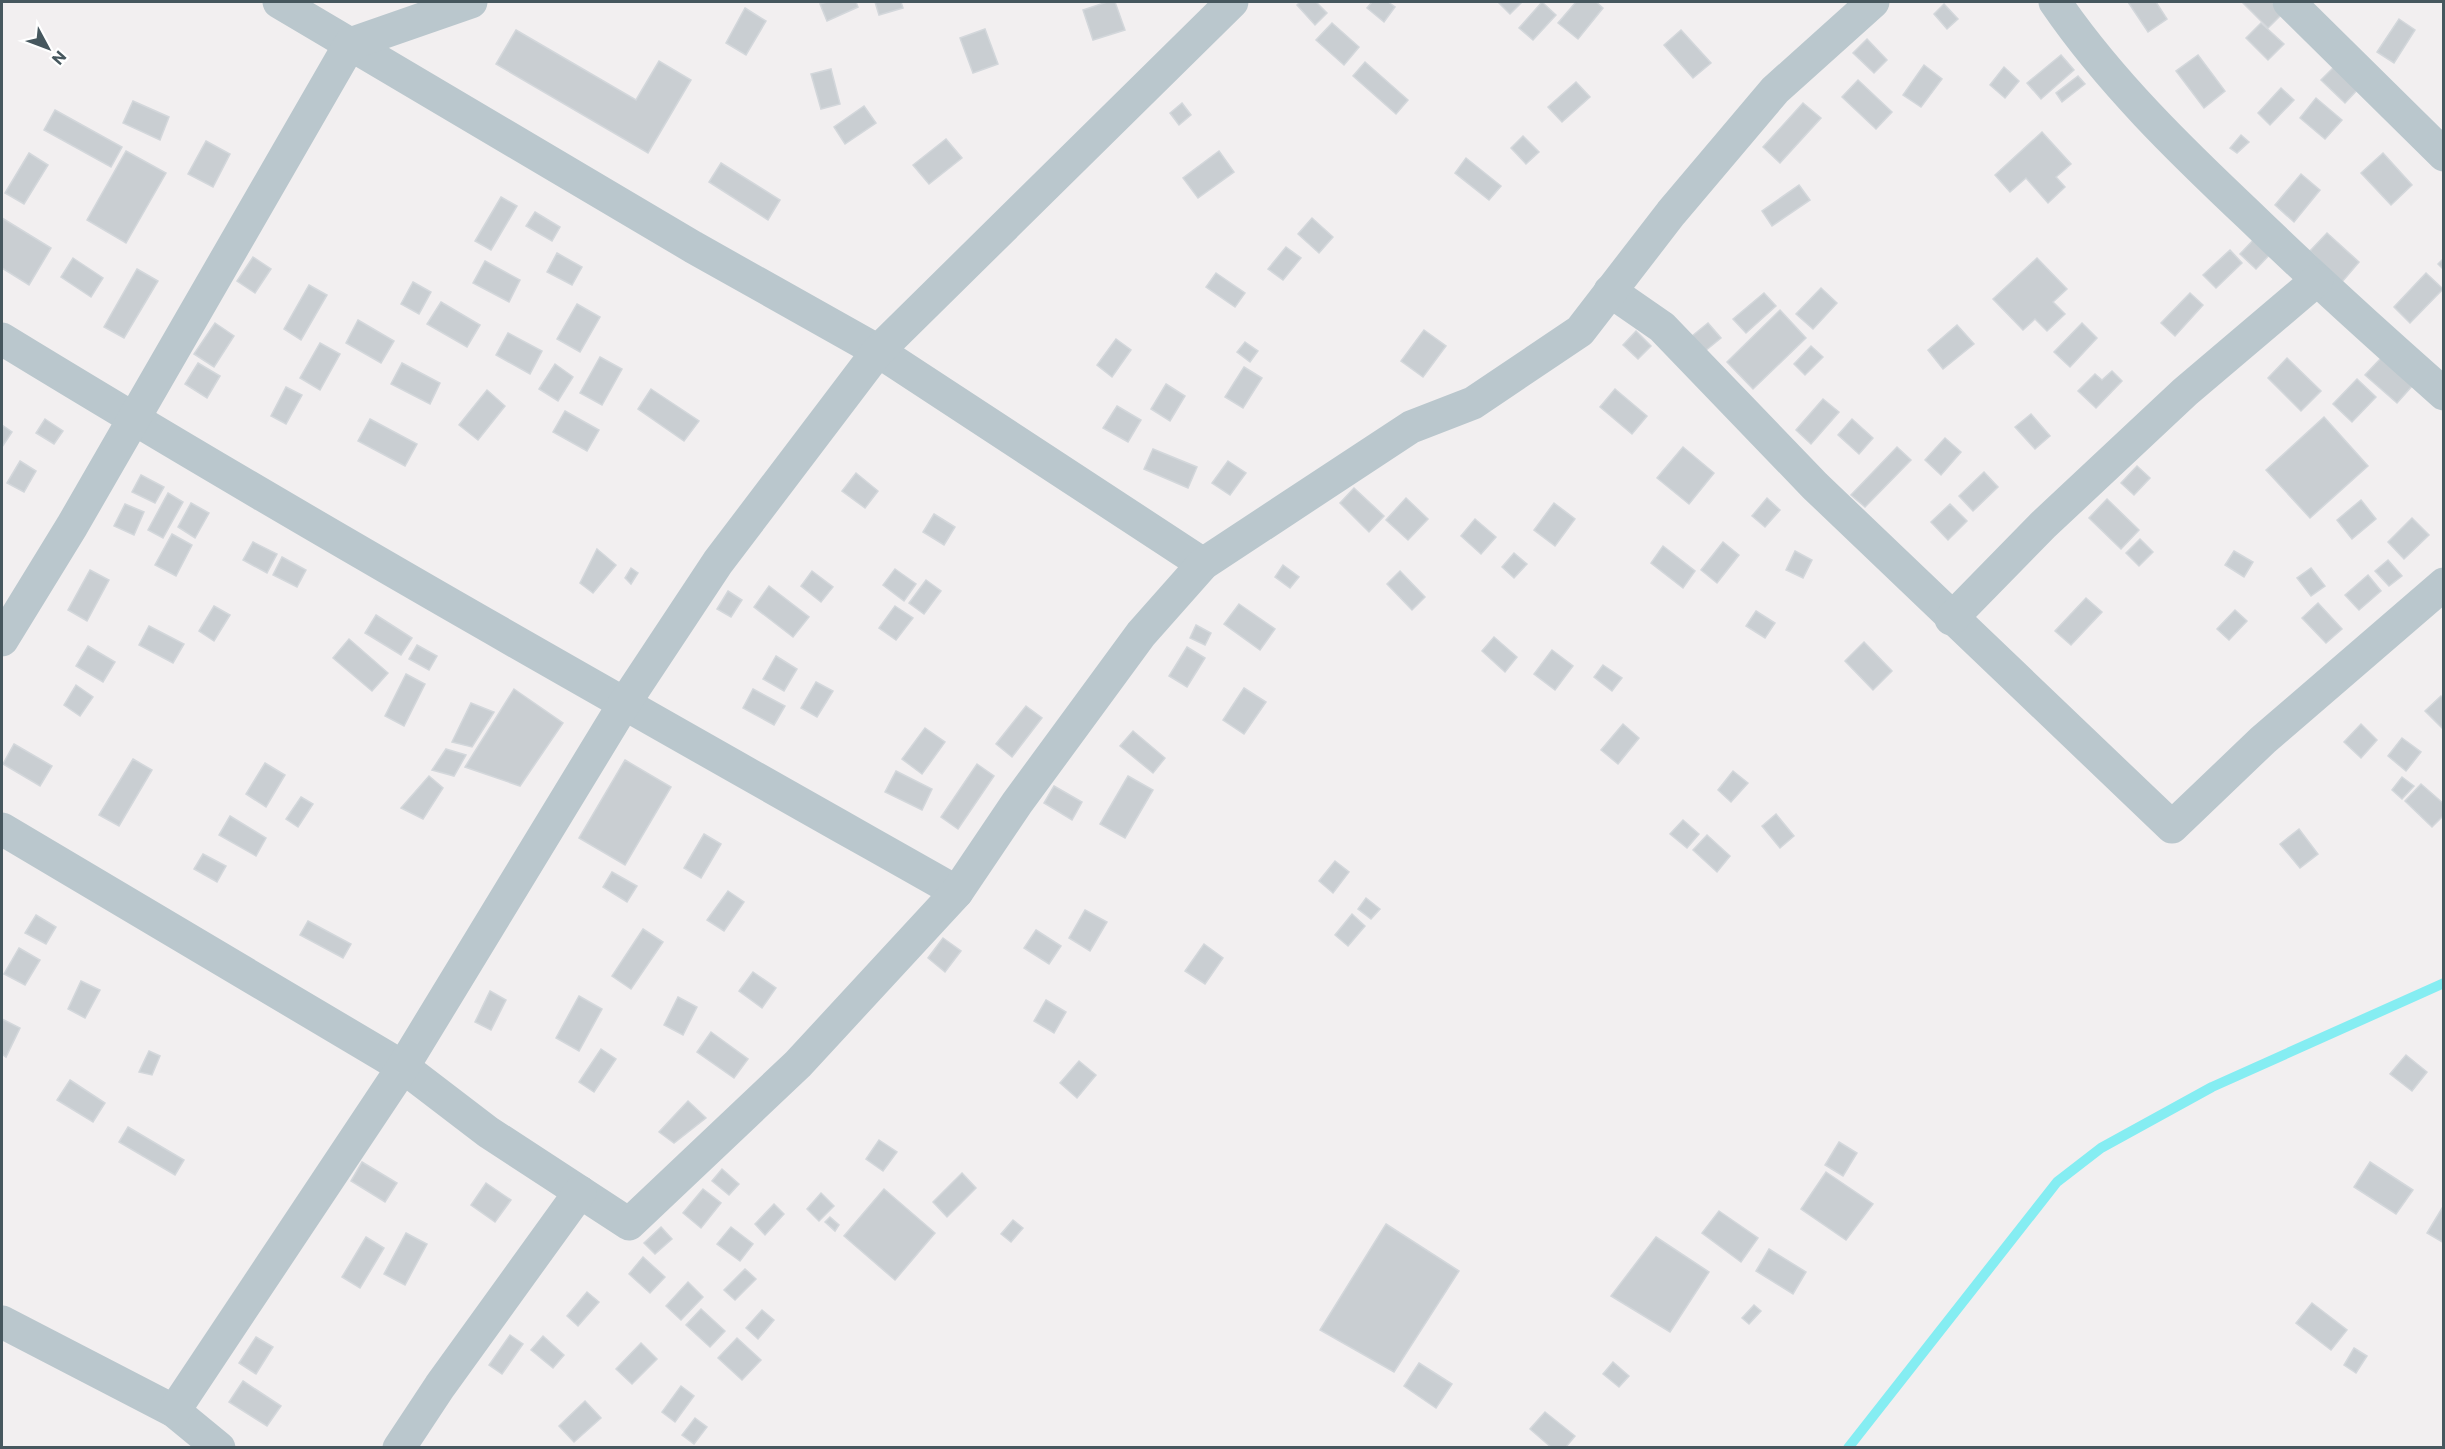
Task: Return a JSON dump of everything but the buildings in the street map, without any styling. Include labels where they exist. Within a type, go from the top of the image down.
[{"type":"street","points":[[279,2],[693,247],[878,351],[1203,564]]},
{"type":"street","points":[[2,640],[133,420],[350,44],[471,2]]},
{"type":"street","points":[[174,1411],[403,1067],[624,704],[718,562],[878,351],[1232,2]]},
{"type":"street","points":[[2,829],[403,1067],[488,1132],[629,1224],[798,1064],[957,892],[1017,804],[1141,634],[1203,564],[1411,427],[1473,403],[1580,331],[1671,213],[1775,90],[1873,2]]},
{"type":"street","points":[[2055,2],[2078,36],[2182,152],[2317,280],[2444,394]]},
{"type":"street","points":[[2289,2],[2444,155]]},
{"type":"street","points":[[1951,619],[2043,525],[2185,392],[2317,280]]},
{"type":"street","points":[[1611,291],[1662,327],[1815,486],[1951,619],[1982,644],[2172,827],[2263,740],[2444,584]]},
{"type":"street","points":[[2,339],[133,420],[624,704],[957,892]]},
{"type":"street","points":[[399,1448],[440,1386],[580,1192]]},
{"type":"street","points":[[5,1326],[174,1411],[219,1448]]},
{"type":"waterway","points":[[1848,1448],[2057,1182],[2101,1148],[2212,1087],[2444,983]]}]
